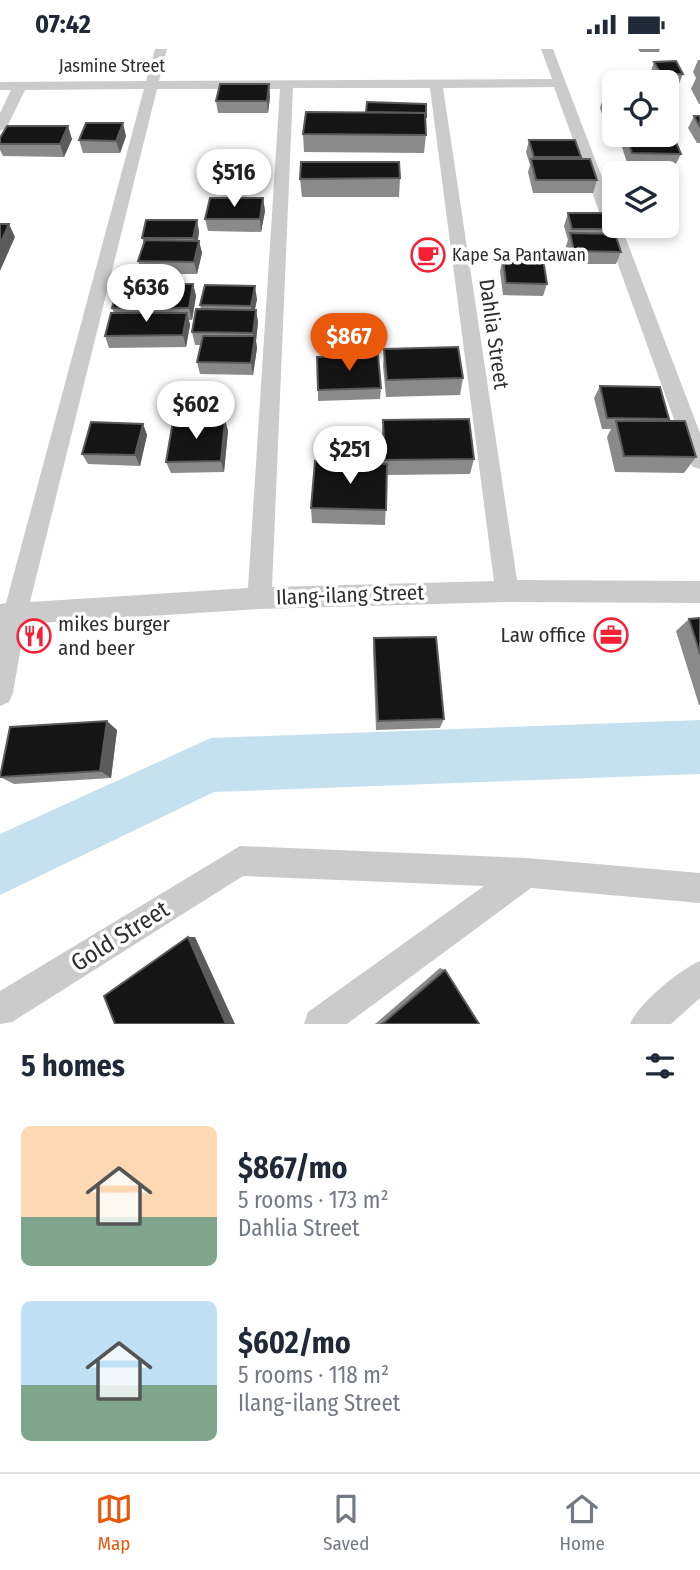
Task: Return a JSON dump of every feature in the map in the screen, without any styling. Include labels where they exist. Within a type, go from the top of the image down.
[{"type":"street","points":[[0,693],[7,615],[161,49]]},
{"type":"street","points":[[547,49],[700,461]]},
{"type":"street","points":[[260,598],[287,83]]},
{"type":"street","name":"Dahlia Street","points":[[436,83],[507,591]]},
{"type":"street","name":"Jasmine Street","points":[[0,86],[561,83]]},
{"type":"street","points":[[0,127],[20,86]]},
{"type":"street","name":"Ilang-ilang Street","points":[[7,615],[260,598],[507,591],[700,592]]},
{"type":"street","name":"Gold Street","points":[[0,1010],[240,861],[527,873]]},
{"type":"street","points":[[320,1024],[527,873],[700,888]]},
{"type":"street","points":[[646,1024],[700,977]]},
{"type":"building","points":[[676,61],[683,74],[679,74],[679,70],[659,70],[654,62]]},
{"type":"building","points":[[220,84],[269,84],[267,101],[216,101]]},
{"type":"building","points":[[367,102],[426,104],[426,117],[425,113],[366,112]]},
{"type":"building","points":[[306,112],[425,113],[426,135],[303,134]]},
{"type":"building","points":[[694,116],[700,116],[700,127]]},
{"type":"building","points":[[86,123],[123,123],[116,141],[79,140]]},
{"type":"building","points":[[7,126],[68,126],[60,144],[0,144],[0,138]]},
{"type":"building","points":[[529,140],[575,140],[581,157],[534,157]]},
{"type":"building","points":[[630,147],[678,147],[681,154],[632,153]]},
{"type":"building","points":[[531,159],[590,159],[597,180],[536,180]]},
{"type":"building","points":[[301,162],[399,162],[400,178],[300,179]]},
{"type":"building","points":[[210,198],[263,198],[260,219],[205,219]]},
{"type":"building","points":[[568,213],[602,213],[602,229],[572,229]]},
{"type":"building","points":[[146,220],[197,220],[193,238],[142,238]]},
{"type":"building","points":[[0,224],[9,224],[0,244]]},
{"type":"building","points":[[570,233],[602,234],[602,238],[616,238],[621,252],[574,251]]},
{"type":"building","points":[[145,240],[199,241],[194,262],[138,261]]},
{"type":"building","points":[[503,258],[543,259],[547,284],[506,283]]},
{"type":"building","points":[[119,284],[193,284],[189,308],[112,308]]},
{"type":"building","points":[[205,285],[255,286],[251,306],[200,305]]},
{"type":"building","points":[[196,309],[256,310],[253,333],[192,332]]},
{"type":"building","points":[[111,313],[187,313],[183,335],[105,336]]},
{"type":"building","points":[[203,336],[255,336],[251,363],[197,362]]},
{"type":"building","points":[[458,347],[463,378],[387,380],[384,349]]},
{"type":"building","points":[[378,355],[381,388],[318,390],[317,357]]},
{"type":"building","points":[[600,386],[660,387],[669,419],[607,418]]},
{"type":"building","points":[[469,419],[474,459],[385,460],[383,420]]},
{"type":"building","points":[[225,420],[221,461],[166,462],[173,421]]},
{"type":"building","points":[[616,421],[685,421],[696,457],[624,456]]},
{"type":"building","points":[[91,422],[143,424],[135,455],[82,454]]},
{"type":"building","points":[[315,461],[387,464],[386,510],[311,508]]},
{"type":"building","points":[[700,618],[700,654],[689,619]]},
{"type":"building","points":[[436,637],[444,719],[378,721],[374,638]]},
{"type":"building","points":[[107,721],[100,771],[0,777],[10,727]]},
{"type":"building","points":[[188,937],[226,1024],[115,1024],[104,996]]},
{"type":"building","points":[[445,970],[479,1024],[382,1024]]},
{"type":"waterway","points":[[0,865],[211,765],[700,747]]},
{"type":"place","name":"Kape Sa Pantawan","points":[[428,255]]},
{"type":"place","name":"Law office","points":[[611,635]]},
{"type":"place","name":"mikes burger and beer","points":[[34,636]]}]
